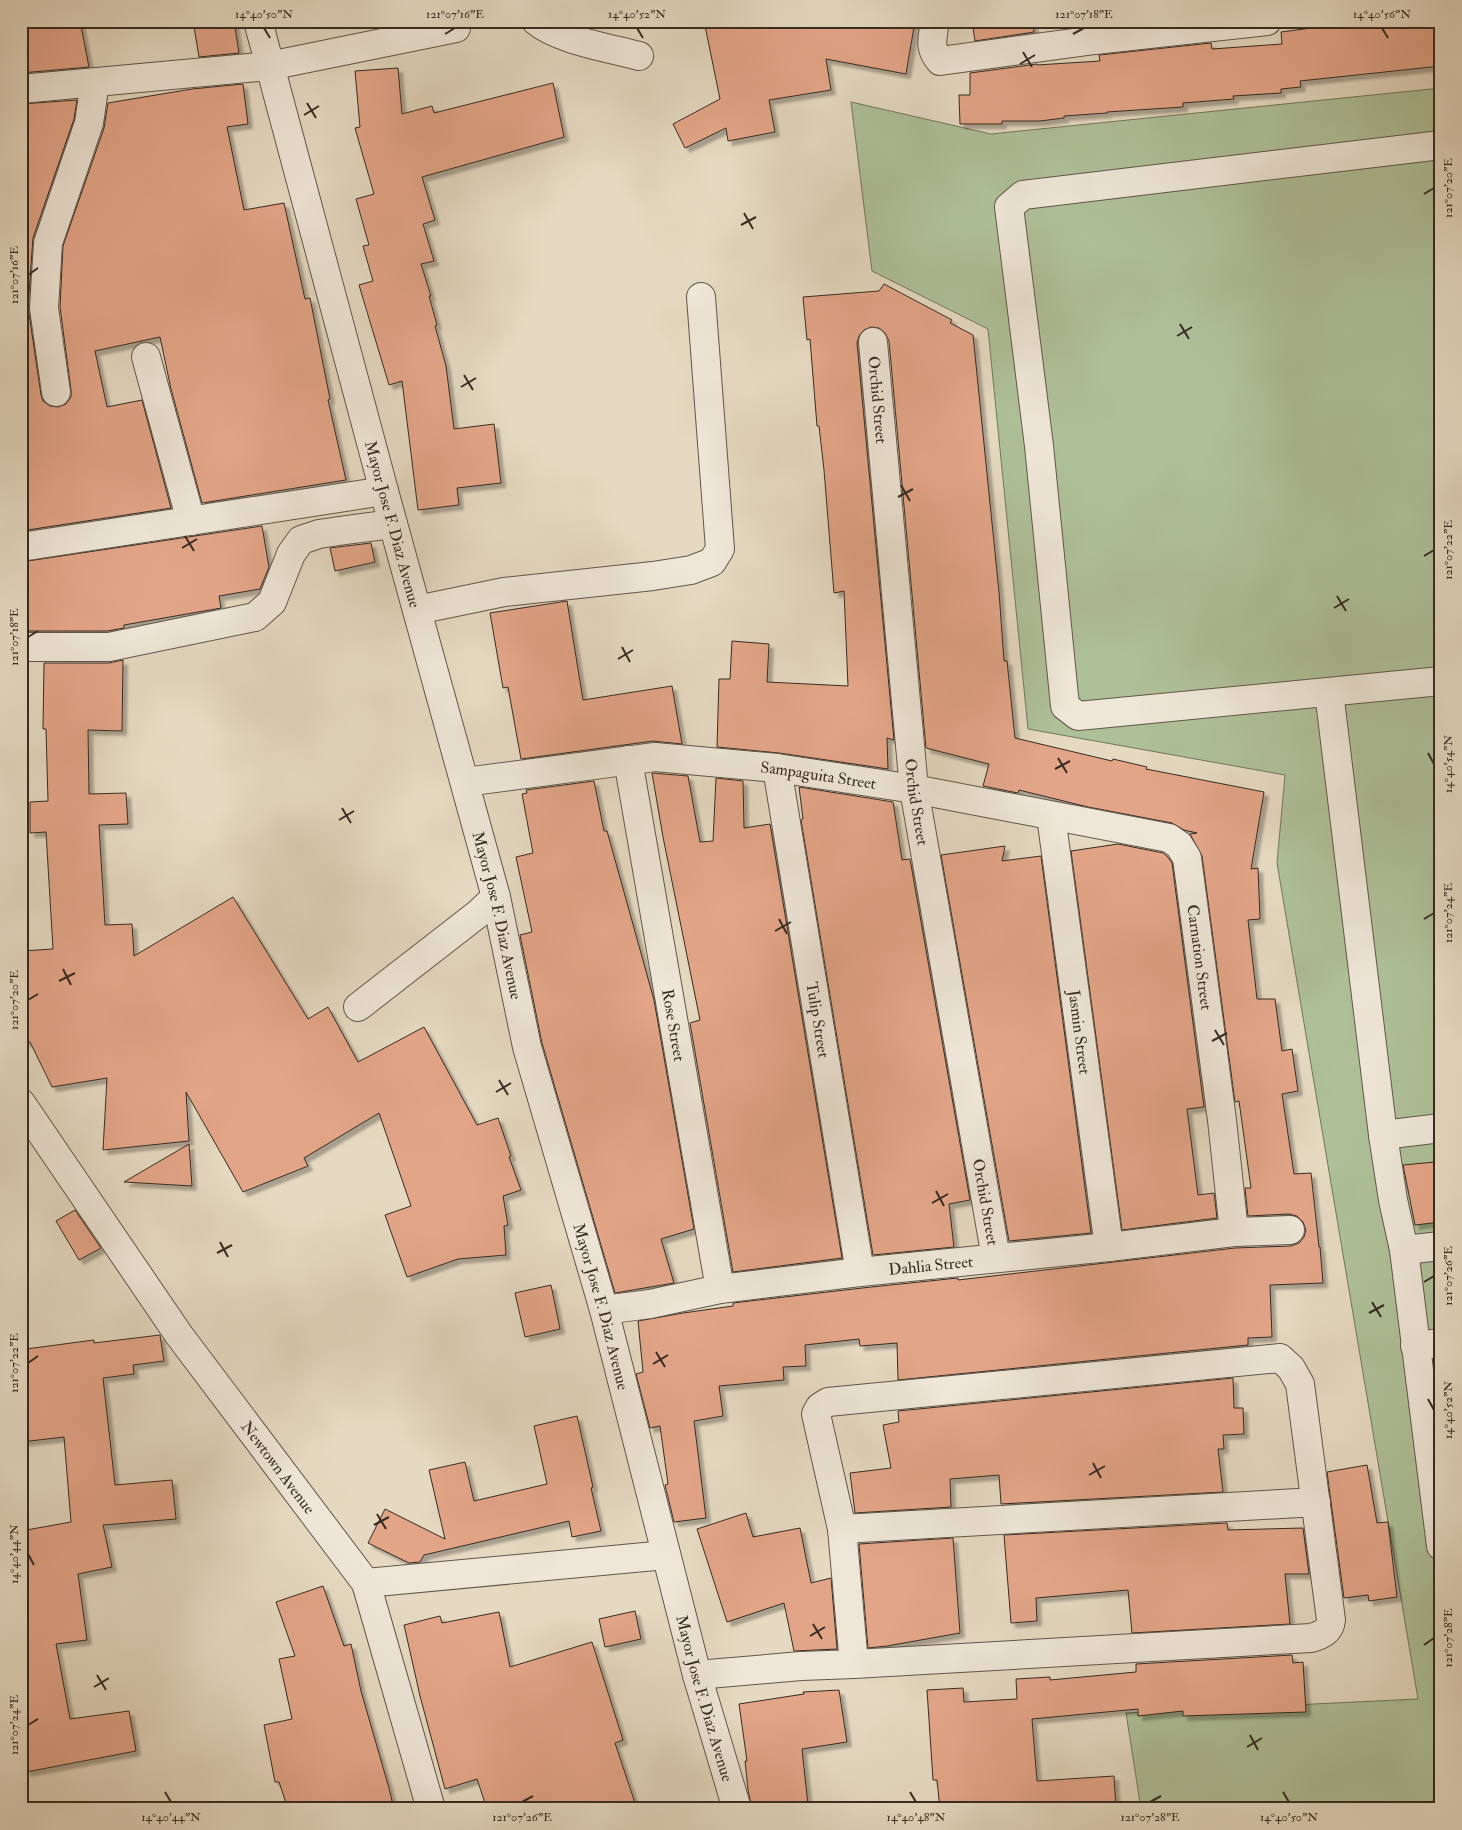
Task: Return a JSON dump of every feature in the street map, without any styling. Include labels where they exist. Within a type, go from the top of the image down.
[{"type":"street","name":"Mayor Jose F. Diaz Avenue","points":[[258,21],[384,491],[496,897],[527,1047],[604,1310],[697,1675],[737,1809]]},
{"type":"street","points":[[536,21],[546,28],[570,38],[639,56]]},
{"type":"street","points":[[935,21],[931,46],[940,61],[1094,31],[1267,21]]},
{"type":"street","points":[[21,89],[269,66],[456,28]]},
{"type":"street","points":[[56,392],[44,308],[48,242],[89,123],[95,82]]},
{"type":"street","points":[[1441,145],[1023,195],[1009,207],[1039,446],[1065,706],[1078,716],[1441,681]]},
{"type":"street","points":[[417,610],[504,592],[653,576],[691,570],[712,562],[720,549],[701,298]]},
{"type":"street","name":"Orchid Street","points":[[873,342],[914,790],[996,1258]]},
{"type":"street","points":[[146,357],[191,521]]},
{"type":"street","points":[[21,547],[384,491]]},
{"type":"street","points":[[21,647],[109,647],[256,617],[272,602],[291,554],[301,540],[319,534],[393,524]]},
{"type":"street","points":[[1329,692],[1383,1135],[1393,1200],[1428,1345],[1441,1546]]},
{"type":"street","name":"Sampaguita Street","points":[[464,782],[656,757],[777,768],[914,790],[1169,838]]},
{"type":"street","name":"Rose Street","points":[[628,760],[720,1289]]},
{"type":"street","name":"Tulip Street","points":[[777,768],[860,1272]]},
{"type":"street","name":"Jasmin Street","points":[[1051,816],[1109,1247]]},
{"type":"street","name":"Carnation Street","points":[[1169,838],[1179,845],[1187,858],[1222,1120],[1234,1232]]},
{"type":"street","points":[[358,1008],[479,913],[496,897]]},
{"type":"street","name":"Newtown Avenue","points":[[21,1103],[179,1335],[366,1583]]},
{"type":"street","points":[[1383,1135],[1441,1128]]},
{"type":"street","name":"Dahlia Street","points":[[604,1310],[650,1304],[720,1289],[860,1272],[1109,1247],[1234,1232],[1290,1230]]},
{"type":"street","points":[[1404,1250],[1441,1246]]},
{"type":"street","points":[[697,1675],[801,1666],[854,1664],[1318,1636],[1325,1633],[1330,1626],[1331,1620],[1316,1502],[1300,1384],[1291,1368],[1280,1358],[828,1402],[816,1414],[842,1529],[854,1664]]},
{"type":"street","points":[[842,1529],[1316,1502]]},
{"type":"street","points":[[431,1809],[366,1583],[666,1555]]},
{"type":"green space","points":[[1441,88],[1441,1809],[1141,1809],[1126,1713],[1418,1699],[1277,863],[1285,775],[1028,729],[988,329],[872,271],[851,102],[991,134]]},
{"type":"building","points":[[21,21],[80,21],[89,67],[21,73]]},
{"type":"building","points":[[193,21],[234,21],[239,53],[199,57]]},
{"type":"building","points":[[704,21],[915,21],[906,74],[826,59],[831,90],[769,100],[775,132],[728,141],[726,128],[685,148],[673,124],[720,99]]},
{"type":"building","points":[[972,21],[1033,21],[1034,32],[975,41]]},
{"type":"building","points":[[1366,21],[1439,21],[1441,66],[1300,81],[1301,87],[1281,89],[1281,93],[1233,96],[1234,99],[1183,103],[1183,107],[1064,116],[1064,118],[1040,121],[1002,121],[1002,124],[960,124],[959,95],[970,95],[970,73],[1037,64],[1100,61],[1099,55],[1211,43],[1212,49],[1282,44],[1281,32]]},
{"type":"building","points":[[398,68],[402,114],[432,106],[434,113],[553,83],[564,137],[422,177],[435,220],[423,224],[434,261],[421,264],[431,296],[429,296],[437,325],[435,326],[446,366],[454,429],[494,424],[501,483],[457,488],[459,505],[418,510],[402,381],[389,385],[359,285],[373,281],[363,246],[369,245],[356,199],[374,194],[355,128],[360,127],[355,71]]},
{"type":"building","points":[[243,84],[248,124],[227,127],[244,210],[284,203],[305,299],[310,298],[330,399],[328,400],[346,480],[202,503],[171,389],[160,337],[95,351],[107,407],[142,400],[171,508],[21,531],[21,104],[77,100],[74,119],[33,238],[28,307],[41,395],[43,401],[50,406],[58,407],[66,404],[71,397],[60,307],[63,246],[104,128],[108,103],[192,89]]},
{"type":"building","points":[[884,284],[952,320],[950,323],[973,335],[999,592],[1004,661],[1007,661],[1015,738],[1112,761],[1113,759],[1147,767],[1146,769],[1264,792],[1251,869],[1258,868],[1260,919],[1248,920],[1257,999],[1275,999],[1282,1051],[1292,1049],[1298,1091],[1282,1094],[1294,1174],[1311,1173],[1323,1283],[1270,1285],[1272,1337],[1248,1338],[1248,1345],[898,1380],[897,1343],[860,1346],[859,1339],[805,1345],[806,1366],[783,1367],[784,1380],[719,1386],[723,1416],[694,1421],[706,1518],[674,1522],[665,1485],[668,1484],[660,1426],[650,1428],[636,1374],[643,1372],[638,1321],[733,1306],[733,1303],[862,1288],[958,1278],[958,1280],[1235,1248],[1291,1246],[1299,1243],[1304,1237],[1306,1230],[1303,1222],[1297,1216],[1289,1214],[1248,1216],[1245,1188],[1251,1188],[1239,1101],[1235,1102],[1202,856],[1190,834],[1197,833],[1184,830],[1172,823],[1088,807],[1019,790],[1018,793],[983,786],[989,764],[926,748],[889,341],[885,333],[879,328],[871,327],[864,330],[859,336],[857,343],[894,740],[887,738],[888,769],[779,753],[717,747],[719,679],[730,679],[732,641],[769,644],[767,682],[848,686],[844,591],[834,593],[824,470],[819,426],[817,426],[810,339],[807,340],[803,297],[879,291]]},
{"type":"building","points":[[262,526],[269,567],[260,589],[219,596],[221,608],[124,625],[124,628],[107,631],[21,631],[21,562]]},
{"type":"building","points":[[371,543],[375,562],[335,571],[330,548]]},
{"type":"building","points":[[567,601],[583,700],[672,686],[682,744],[653,741],[521,759],[508,687],[503,688],[490,613]]},
{"type":"building","points":[[123,660],[122,731],[88,730],[89,794],[126,793],[128,824],[99,825],[105,925],[132,924],[134,956],[233,897],[308,1019],[328,1007],[358,1062],[424,1027],[477,1125],[498,1118],[521,1190],[503,1196],[508,1225],[504,1226],[506,1255],[458,1259],[407,1277],[385,1215],[411,1206],[379,1113],[304,1158],[308,1166],[243,1192],[186,1092],[189,1141],[103,1150],[107,1078],[52,1087],[30,1042],[25,1042],[22,951],[53,949],[46,832],[30,833],[30,802],[48,801],[46,729],[43,729],[44,663],[109,663]]},
{"type":"building","points":[[652,773],[688,776],[700,842],[713,841],[716,778],[743,781],[744,828],[770,824],[842,1258],[733,1272],[690,1023],[700,1020]]},
{"type":"building","points":[[594,781],[604,831],[607,831],[654,1000],[694,1229],[661,1239],[674,1283],[615,1293],[542,1043],[520,935],[532,932],[516,857],[533,853],[522,794],[527,793],[526,790]]},
{"type":"building","points":[[799,787],[893,802],[902,860],[910,859],[970,1200],[949,1204],[954,1247],[873,1255],[801,820],[803,819]]},
{"type":"building","points":[[1118,844],[1163,853],[1172,863],[1204,1107],[1187,1109],[1198,1195],[1214,1193],[1217,1218],[1122,1230],[1071,851]]},
{"type":"building","points":[[1005,846],[1002,861],[1041,856],[1091,1233],[1009,1241],[941,855]]},
{"type":"building","points":[[189,1144],[192,1186],[124,1182]]},
{"type":"building","points":[[1435,1162],[1441,1222],[1415,1225],[1403,1165]]},
{"type":"building","points":[[75,1210],[101,1248],[79,1260],[56,1221]]},
{"type":"building","points":[[551,1285],[560,1329],[525,1337],[515,1293]]},
{"type":"building","points":[[160,1335],[164,1361],[133,1365],[134,1374],[103,1378],[115,1485],[172,1480],[176,1519],[103,1525],[112,1567],[78,1574],[87,1640],[56,1644],[70,1719],[129,1711],[136,1751],[26,1772],[21,1750],[21,1531],[71,1522],[64,1437],[21,1442],[21,1363],[27,1362],[26,1349],[94,1340],[94,1343]]},
{"type":"building","points":[[1233,1378],[1234,1408],[1243,1408],[1244,1434],[1223,1435],[1224,1449],[1218,1449],[1223,1492],[1001,1504],[999,1475],[950,1479],[951,1507],[855,1513],[850,1473],[891,1468],[883,1425],[899,1422],[898,1411]]},
{"type":"building","points":[[577,1416],[601,1531],[572,1537],[569,1521],[424,1555],[420,1562],[409,1563],[368,1543],[385,1509],[445,1539],[429,1470],[465,1462],[474,1501],[547,1484],[534,1426]]},
{"type":"building","points":[[1367,1465],[1377,1523],[1388,1522],[1397,1597],[1369,1601],[1368,1595],[1344,1598],[1327,1472]]},
{"type":"building","points":[[746,1513],[753,1537],[800,1528],[811,1583],[831,1578],[837,1649],[794,1651],[784,1603],[727,1622],[697,1529]]},
{"type":"building","points":[[1227,1523],[1228,1530],[1303,1528],[1309,1574],[1285,1574],[1290,1624],[1132,1633],[1128,1590],[1036,1598],[1037,1621],[1011,1623],[1004,1535]]},
{"type":"building","points":[[953,1538],[960,1633],[868,1648],[859,1544]]},
{"type":"building","points":[[323,1586],[344,1646],[351,1644],[361,1691],[394,1809],[288,1809],[279,1782],[275,1782],[264,1725],[292,1719],[279,1659],[295,1656],[276,1602]]},
{"type":"building","points":[[635,1611],[641,1639],[605,1647],[599,1619]]},
{"type":"building","points":[[499,1612],[510,1667],[592,1642],[623,1740],[615,1743],[637,1809],[487,1809],[477,1779],[445,1789],[420,1696],[404,1625],[440,1616],[442,1623]]},
{"type":"building","points":[[1292,1655],[1293,1663],[1303,1662],[1306,1712],[1183,1716],[1183,1711],[1138,1716],[1138,1709],[1032,1719],[1037,1781],[1114,1776],[1116,1809],[940,1809],[937,1780],[933,1780],[927,1690],[963,1688],[964,1702],[1017,1699],[1016,1679],[1050,1677],[1050,1680],[1136,1672],[1136,1664]]},
{"type":"building","points":[[839,1690],[847,1742],[802,1749],[808,1805],[752,1809],[748,1790],[745,1761],[747,1761],[739,1704],[804,1694],[803,1692]]}]
